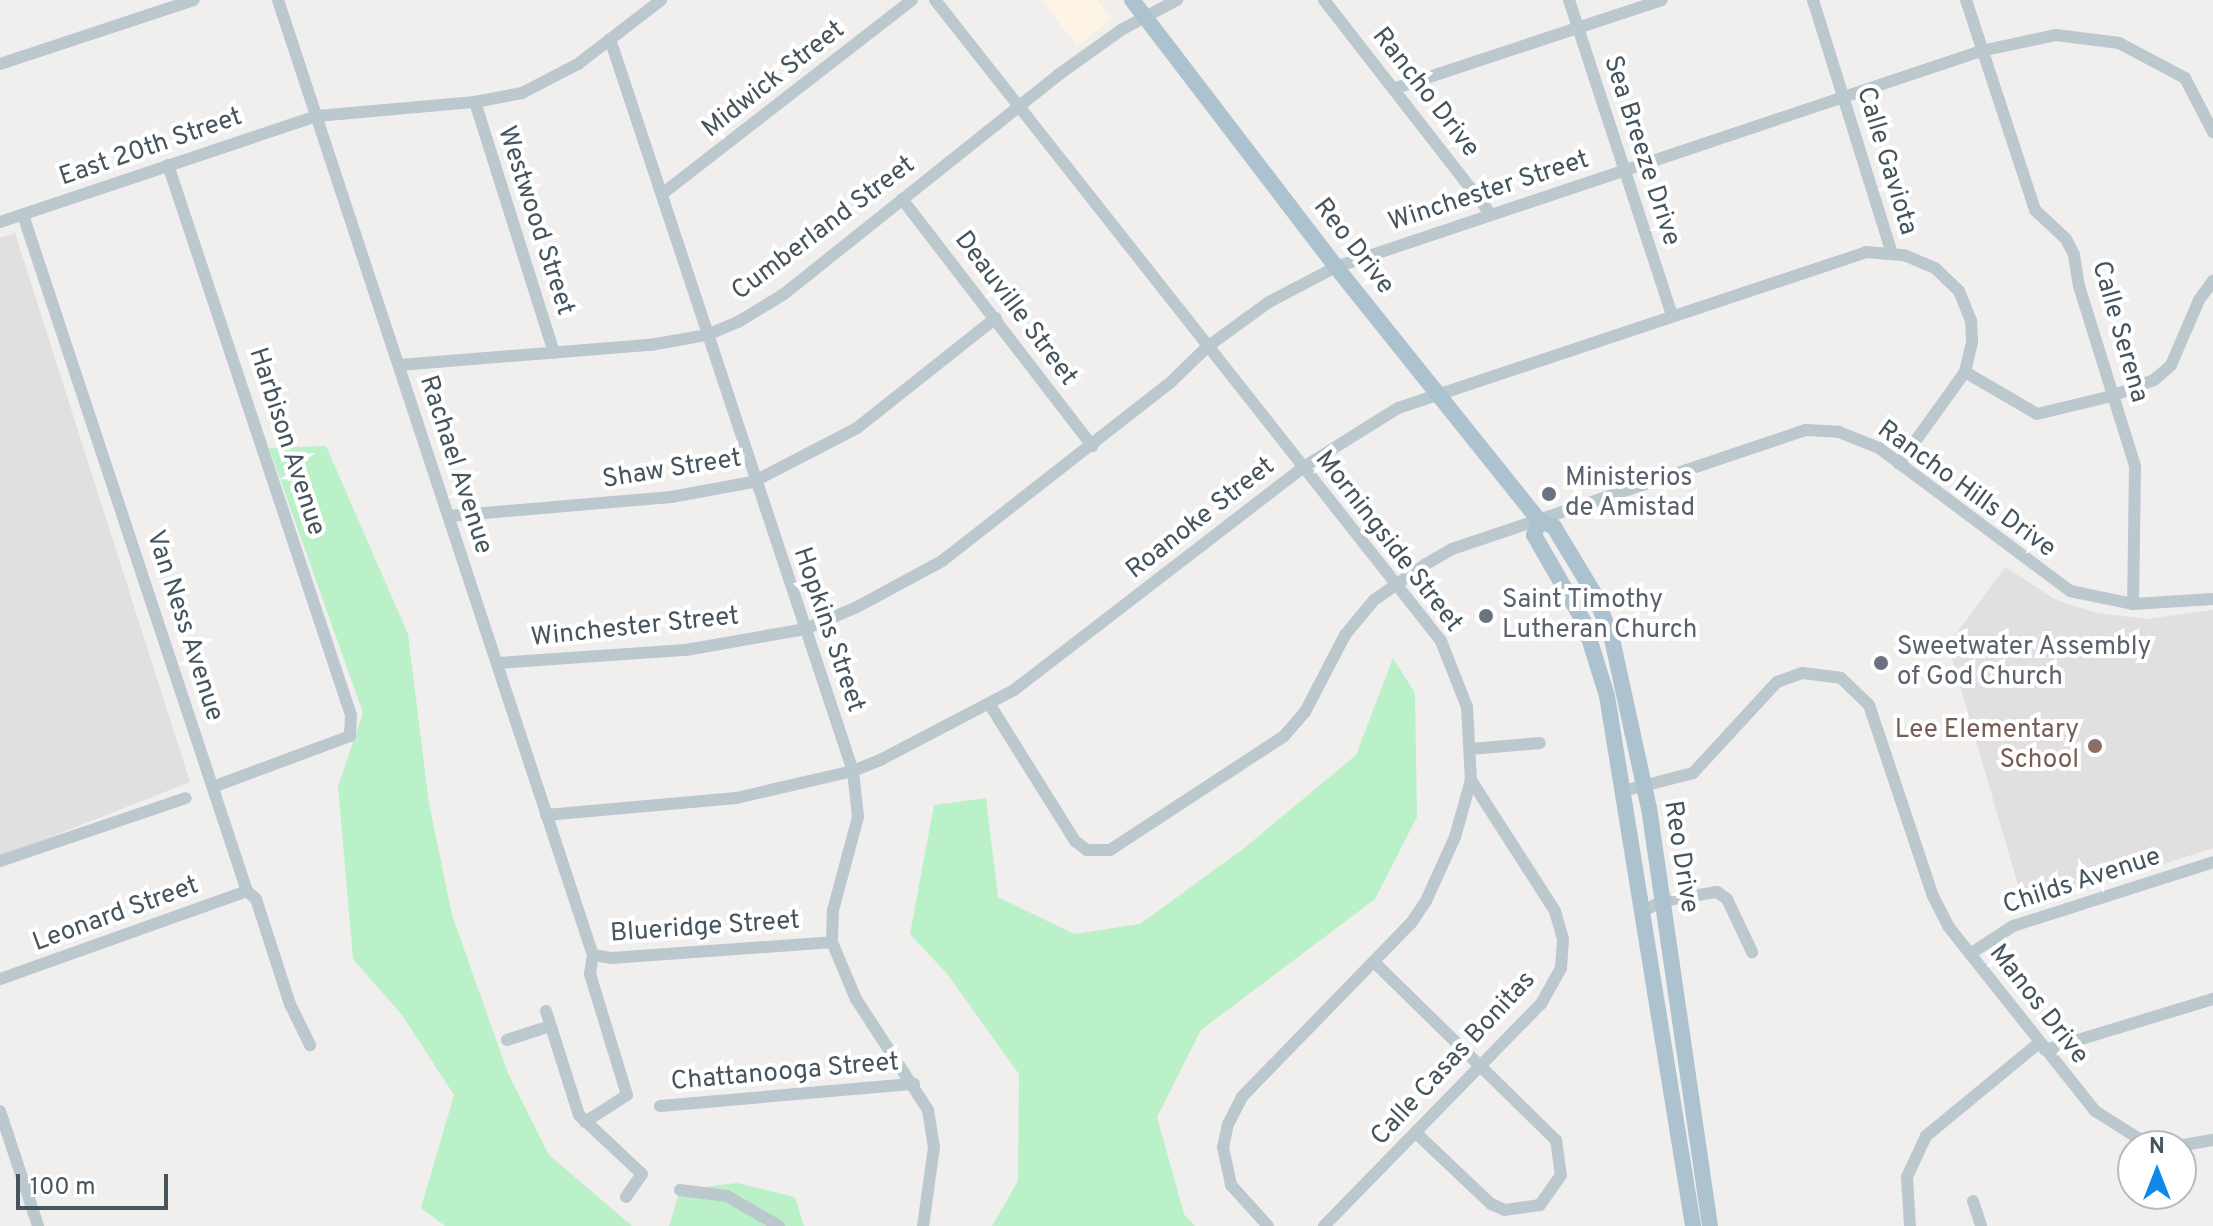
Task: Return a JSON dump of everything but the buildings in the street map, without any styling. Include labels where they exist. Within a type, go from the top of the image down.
[{"type":"main road","name":"Reo Drive","points":[[1132,0],[1336,267],[1539,520],[1554,527],[1595,595],[1612,639],[1645,789],[1710,1226]]},
{"type":"main road","name":"Reo Drive","points":[[1539,520],[1534,535],[1577,605],[1597,656],[1623,791],[1693,1226]]},
{"type":"street","points":[[0,64],[194,0]]},
{"type":"street","name":"Rachael Avenue","points":[[278,0],[590,950],[590,974],[627,1095],[585,1122]]},
{"type":"street","name":"East 20th Street","points":[[0,222],[317,116],[475,102],[553,80],[661,0]]},
{"type":"street","name":"Midwick Street","points":[[662,194],[912,0]]},
{"type":"street","name":"Morningside Street","points":[[935,0],[1441,641],[1467,707],[1471,780],[1455,837],[1426,901],[1374,962],[1242,1097],[1228,1124],[1223,1147],[1231,1185],[1268,1226]]},
{"type":"street","name":"Cumberland Street","points":[[399,365],[554,353],[707,335],[777,299],[1019,106],[1144,16],[1177,0]]},
{"type":"street","name":"Rancho Drive","points":[[1324,0],[1396,88],[1490,213]]},
{"type":"street","name":"Sea Breeze Drive","points":[[1569,0],[1672,315]]},
{"type":"street","points":[[1396,88],[1662,0]]},
{"type":"street","name":"Calle Gaviota","points":[[1813,0],[1892,254],[1935,268],[1959,291],[1972,331],[1965,372],[1899,464]]},
{"type":"street","name":"Calle Serena","points":[[1966,0],[2035,210],[2066,239],[2074,255],[2112,396],[2136,470],[2133,604]]},
{"type":"street","name":"Winchester Street","points":[[498,663],[686,650],[805,629],[872,601],[942,561],[1092,446],[1207,347],[1269,302],[1336,267],[1981,51],[2056,35],[2128,46],[2185,78],[2213,132]]},
{"type":"street","name":"Hopkins Street","points":[[610,39],[753,482],[853,771],[858,817],[838,888],[832,942],[856,999],[914,1084],[928,1110],[934,1147],[923,1226]]},
{"type":"street","name":"Westwood Street","points":[[475,102],[554,353]]},
{"type":"street","name":"Harbison Avenue","points":[[168,165],[346,700],[350,736],[213,787]]},
{"type":"street","name":"Deauville Street","points":[[902,199],[1092,446]]},
{"type":"street","name":"Van Ness Avenue","points":[[23,215],[247,891],[256,899],[290,1004],[310,1045]]},
{"type":"street","name":"Roanoke Street","points":[[546,815],[736,798],[853,771],[990,705],[1302,468],[1398,408],[1866,252],[1892,254]]},
{"type":"street","points":[[1965,372],[2037,414],[2112,396],[2154,380],[2171,365],[2199,300],[2213,281]]},
{"type":"street","name":"Shaw Street","points":[[449,516],[671,497],[753,482],[857,428],[996,318]]},
{"type":"street","name":"Rancho Hills Drive","points":[[990,705],[1072,835],[1087,850],[1110,850],[1249,764],[1305,712],[1345,635],[1374,600],[1452,549],[1806,430],[1856,436],[1899,464],[2054,581],[2092,598],[2133,604],[2213,599]]},
{"type":"street","name":"Manos Drive","points":[[1645,789],[1693,773],[1777,682],[1802,673],[1832,675],[1855,687],[1869,705],[1933,896],[1970,954],[2042,1047],[2113,1126],[2121,1130]]},
{"type":"street","points":[[1470,749],[1540,743]]},
{"type":"street","name":"Calle Casas Bonitas","points":[[1324,1226],[1481,1066],[1547,996],[1558,978],[1564,949],[1555,911],[1471,780]]},
{"type":"street","points":[[1623,791],[1645,789]]},
{"type":"street","points":[[0,861],[186,798]]},
{"type":"street","name":"Childs Avenue","points":[[1970,954],[2013,926],[2213,862]]},
{"type":"street","name":"Leonard Street","points":[[0,979],[247,891]]},
{"type":"street","points":[[1642,912],[1662,901],[1717,892],[1727,899],[1752,952]]},
{"type":"street","name":"Blueridge Street","points":[[590,950],[611,958],[832,942]]},
{"type":"street","points":[[1374,962],[1556,1140],[1562,1167],[1550,1196],[1528,1210],[1498,1208],[1416,1133]]},
{"type":"street","points":[[1910,1226],[1907,1177],[1926,1136],[2042,1047],[2213,999]]},
{"type":"street","points":[[546,1011],[585,1122],[642,1174],[626,1197]]},
{"type":"street","points":[[507,1040],[550,1026]]},
{"type":"street","name":"Chattanooga Street","points":[[660,1106],[914,1084]]},
{"type":"street","points":[[0,1111],[38,1226]]},
{"type":"street","points":[[680,1190],[727,1196],[779,1226]]},
{"type":"street","points":[[1973,1201],[1981,1226]]},
{"type":"shaded area","points":[[1042,0],[1097,0],[1112,18],[1077,46]]},
{"type":"shaded area","points":[[15,233],[190,782],[0,857],[0,238]]},
{"type":"shaded area","name":"Lee Elementary School","points":[[2005,567],[2056,600],[2097,613],[2146,619],[2213,610],[2213,848],[2025,909],[1948,645]]},
{"type":"green space","points":[[326,446],[408,634],[429,803],[452,915],[508,1073],[549,1155],[632,1226],[445,1226],[421,1208],[454,1095],[402,1015],[353,959],[338,786],[363,713],[269,448]]},
{"type":"green space","points":[[1393,658],[1415,693],[1417,817],[1375,899],[1201,1030],[1157,1117],[1184,1214],[1195,1226],[992,1226],[1018,1181],[1019,1074],[948,975],[910,934],[934,805],[986,798],[998,897],[1074,934],[1140,924],[1243,849],[1356,755]]},
{"type":"green space","points":[[737,1183],[795,1197],[804,1226],[669,1226],[680,1190]]},
{"type":"place","name":"Ministerios de Amistad","points":[[1549,494]]},
{"type":"place","name":"Saint Timothy Lutheran Church","points":[[1486,616]]},
{"type":"place","name":"Sweetwater Assembly of God Church","points":[[1881,663]]},
{"type":"place","name":"Lee Elementary School","points":[[2095,746]]}]
